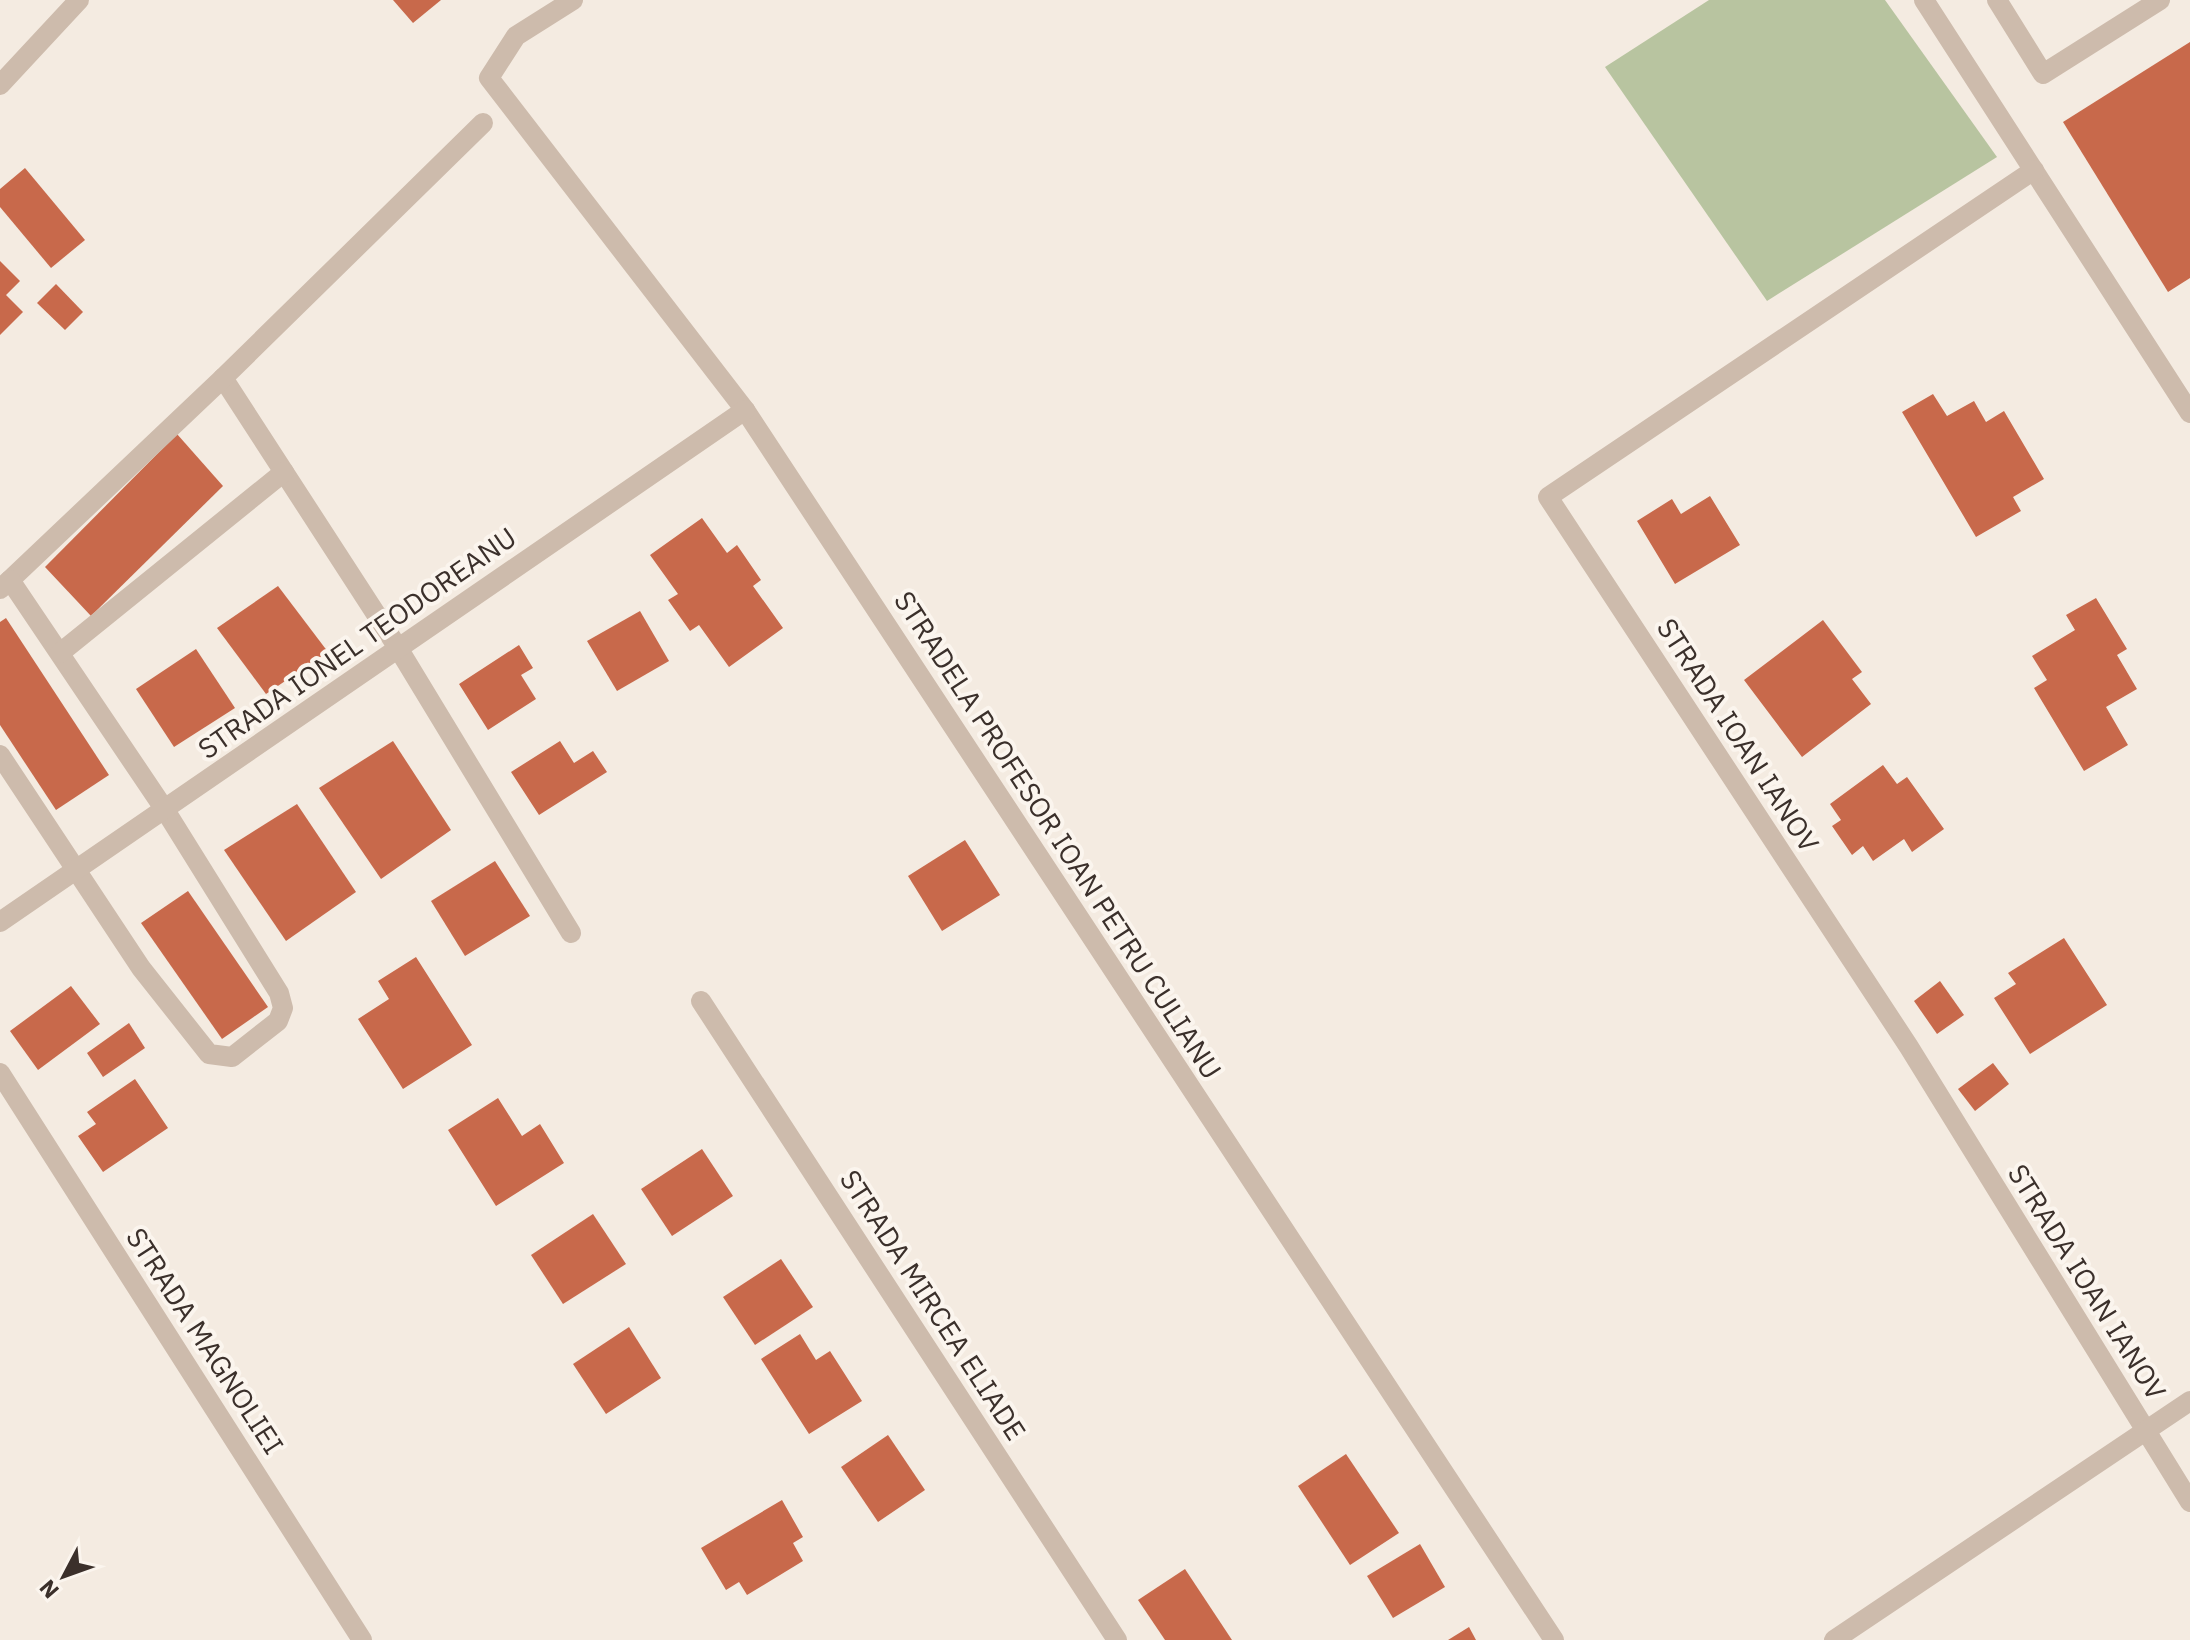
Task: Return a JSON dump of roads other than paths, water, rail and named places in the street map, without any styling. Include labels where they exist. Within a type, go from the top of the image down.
[{"type":"street","points":[[0,85],[79,0]]},
{"type":"street","name":"STRADELA PROFESOR IOAN PETRU CULIANU","points":[[573,0],[516,36],[489,78],[745,410],[1554,1640]]},
{"type":"street","points":[[1924,0],[2190,413]]},
{"type":"street","points":[[1997,0],[2043,74],[2160,0]]},
{"type":"street","points":[[0,755],[141,968],[209,1054],[232,1057],[278,1021],[283,1008],[279,993],[165,810],[60,653],[5,585],[223,378],[483,123]]},
{"type":"street","name":"STRADA IOAN IANOV","points":[[2034,170],[1548,497],[1909,1047],[2190,1502]]},
{"type":"street","points":[[223,378],[398,648],[571,933]]},
{"type":"street","name":"STRADA IONEL TEODOREANU","points":[[0,922],[745,410]]},
{"type":"street","points":[[60,653],[284,472]]},
{"type":"street","name":"STRADA MIRCEA ELIADE","points":[[701,1001],[1117,1640]]},
{"type":"street","name":"STRADA MAGNOLIEI","points":[[0,1073],[362,1640]]},
{"type":"street","points":[[1834,1640],[2190,1401]]}]
